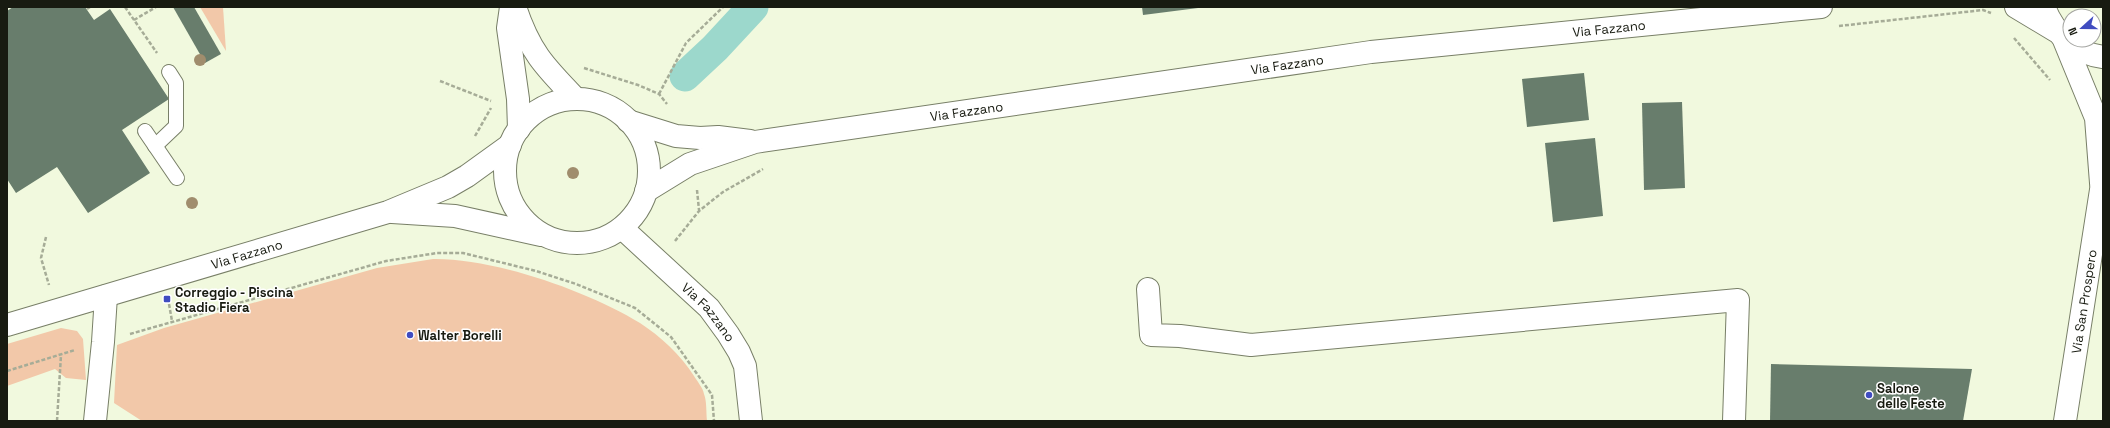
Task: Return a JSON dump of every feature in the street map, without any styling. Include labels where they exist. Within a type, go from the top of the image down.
[{"type":"street","points":[[511,7],[508,28],[518,99],[514,137]]},
{"type":"street","points":[[515,7],[525,35],[533,50],[556,80],[576,99]]},
{"type":"street","name":"Via Fazzano","points":[[646,191],[690,164],[755,142],[1372,52],[1821,7]]},
{"type":"street","points":[[2016,7],[2060,35],[2077,50],[2093,56],[2103,57]]},
{"type":"street","name":"Via San Prospero","points":[[2044,7],[2060,35],[2096,118],[2102,180],[2065,421]]},
{"type":"street","name":"Via Fazzano","points":[[7,325],[388,212],[448,187],[467,176],[514,137],[534,113],[554,103],[576,99],[595,102],[607,107],[628,122],[676,136],[700,138],[718,137],[755,142]]},
{"type":"street","name":"Via Fazzano","points":[[388,212],[455,216],[542,235],[562,242],[583,243],[603,238],[622,228],[632,218],[646,191],[649,166],[646,154],[642,142],[628,122]]},
{"type":"street","name":"Via Fazzano","points":[[514,137],[505,165],[506,186],[514,205],[526,222],[542,235]]},
{"type":"street","name":"Via Fazzano","points":[[622,228],[709,308],[728,334],[739,352],[745,366],[751,421]]},
{"type":"street","points":[[1148,289],[1151,335],[1180,336],[1251,345],[1738,300],[1734,421]]},
{"type":"street","points":[[95,421],[104,342],[106,296]]},
{"type":"lane","points":[[155,146],[176,126],[176,83],[169,72]]},
{"type":"lane","points":[[145,131],[177,178]]},
{"type":"path","points":[[125,7],[169,72]]},
{"type":"path","points":[[134,20],[156,7]]},
{"type":"path","points":[[659,94],[686,43],[723,7]]},
{"type":"path","points":[[1832,27],[1983,10],[1994,15]]},
{"type":"path","points":[[2009,33],[2052,82]]},
{"type":"path","points":[[580,67],[638,84],[659,94],[670,108]]},
{"type":"path","points":[[440,81],[493,102]]},
{"type":"path","points":[[472,140],[486,118],[495,97]]},
{"type":"path","points":[[675,241],[699,211],[723,192],[770,166]]},
{"type":"path","points":[[695,184],[699,198],[699,211]]},
{"type":"path","points":[[46,237],[41,258],[49,288],[56,286]]},
{"type":"path","points":[[7,371],[172,321],[386,261],[437,253],[463,253],[536,271],[576,284],[635,308],[671,337],[712,395],[714,421]]},
{"type":"path","points":[[168,302],[172,321]]},
{"type":"path","points":[[57,421],[61,355]]},
{"type":"shaded area","points":[[200,7],[223,7],[226,51]]},
{"type":"shaded area","name":"Walter Borelli","points":[[433,259],[457,260],[512,270],[568,288],[619,311],[640,323],[670,346],[689,368],[700,385],[706,400],[707,421],[142,421],[114,403],[117,345],[164,328],[377,268]]},
{"type":"shaded area","points":[[61,328],[77,331],[83,339],[86,380],[66,378],[55,369],[7,386],[7,344]]},
{"type":"building","points":[[13,7],[85,7],[94,20],[110,9],[169,99],[122,130],[150,173],[88,213],[57,167],[16,193],[7,179],[7,11]]},
{"type":"building","points":[[173,7],[194,7],[221,54],[205,63]]},
{"type":"building","points":[[1142,7],[1198,7],[1198,8],[1143,15]]},
{"type":"building","points":[[1584,73],[1589,120],[1527,127],[1522,79]]},
{"type":"building","points":[[1682,102],[1685,188],[1644,190],[1642,103]]},
{"type":"building","points":[[1595,138],[1603,216],[1553,222],[1545,143]]},
{"type":"building","name":"Salone delle Feste","points":[[1771,364],[1972,369],[1963,421],[1770,421]]},
{"type":"waterway","points":[[685,76],[715,48],[753,7]]},
{"type":"place","name":"Correggio - Piscina Stadio Fiera","points":[[167,299]]},
{"type":"place","name":"Walter Borelli","points":[[410,335]]},
{"type":"place","name":"Salone delle Feste","points":[[1869,395]]}]
